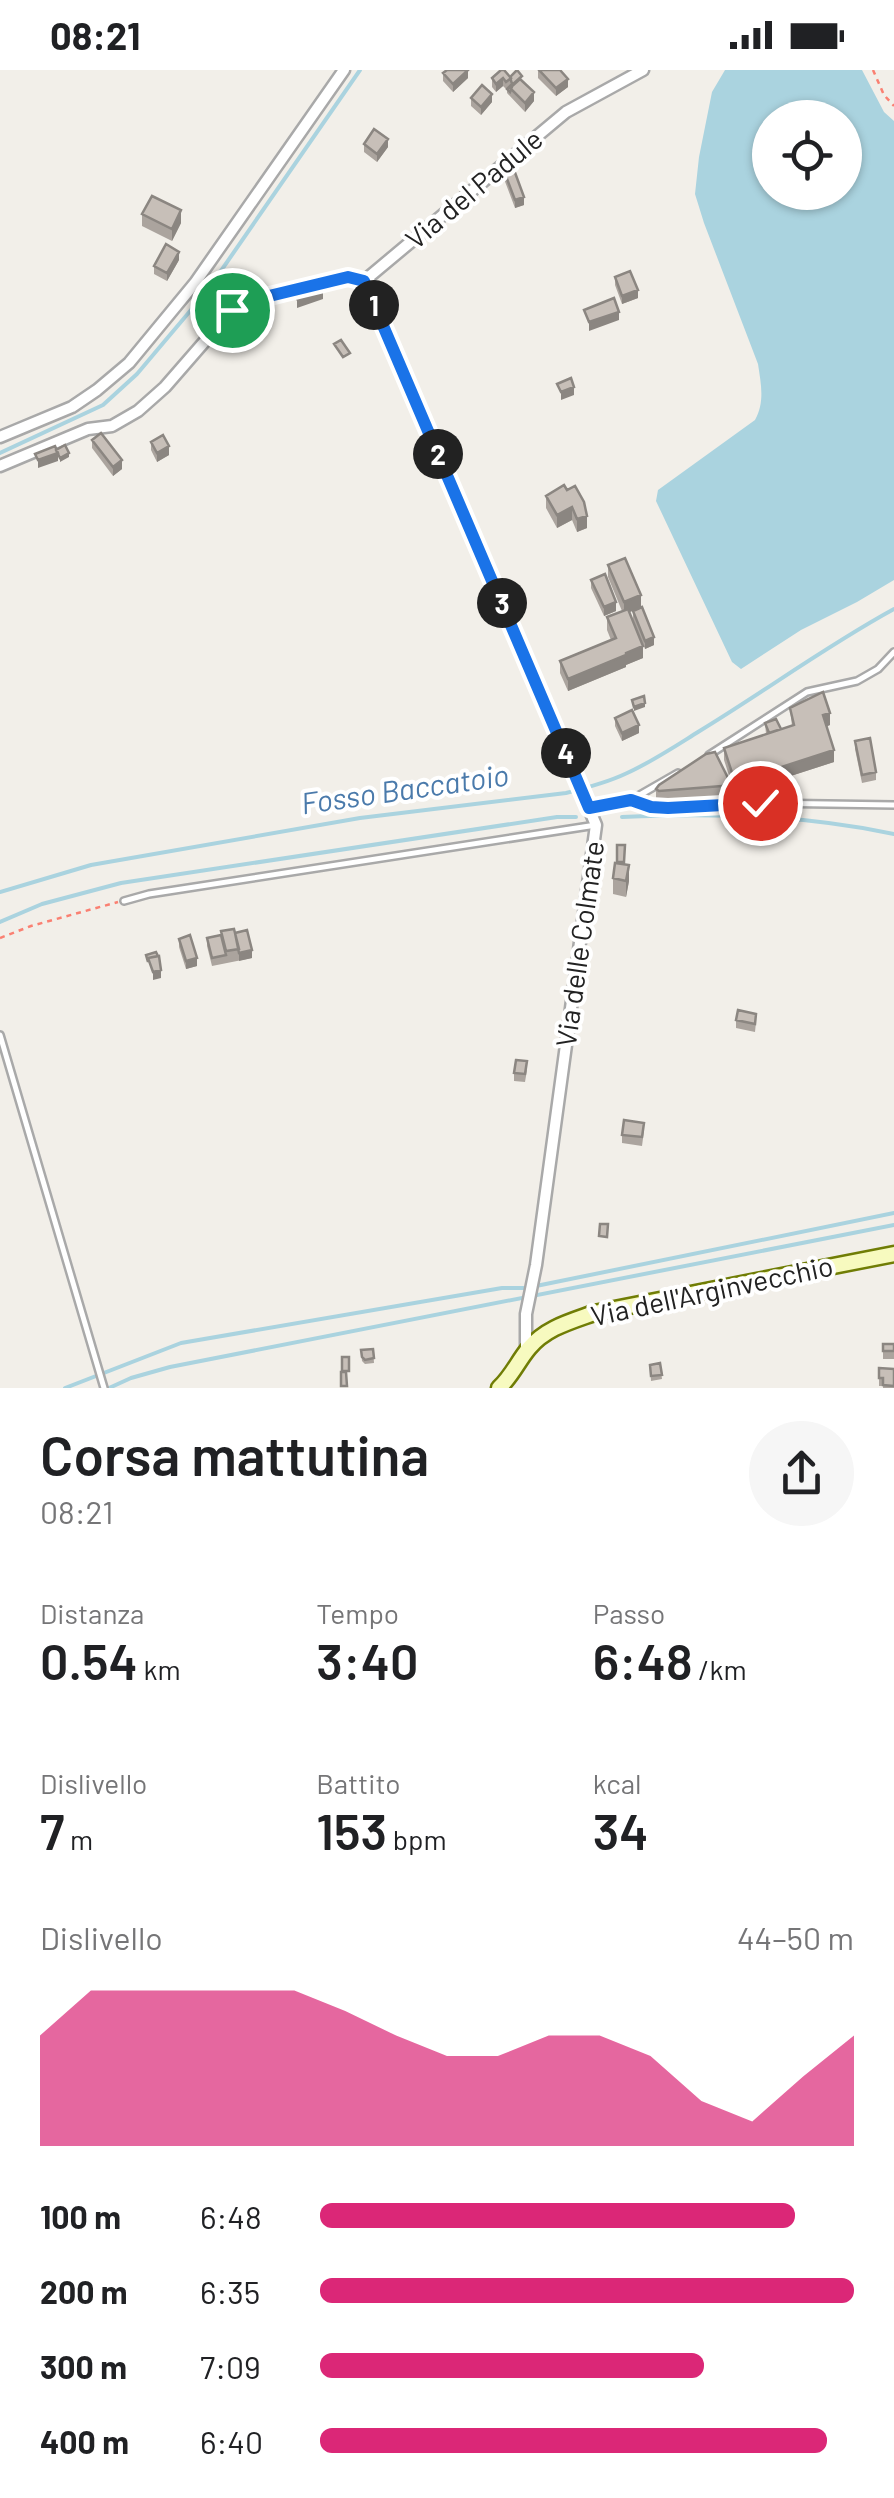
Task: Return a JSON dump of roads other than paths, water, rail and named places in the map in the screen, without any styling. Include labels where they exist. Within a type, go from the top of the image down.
[{"type":"main road","name":"Via dell'Arginvecchio","points":[[499,1388],[542,1334],[559,1325],[594,1314],[894,1254]]},
{"type":"street","points":[[0,438],[72,407],[129,362],[195,282],[344,70]]},
{"type":"street","name":"Via del Padule","points":[[364,281],[566,112],[643,70]]},
{"type":"street","points":[[0,466],[88,429],[112,426],[138,411],[232,310],[253,300],[348,277],[364,281]]},
{"type":"street","name":"Via delle Colmate","points":[[364,281],[596,825],[526,1314],[526,1351]]},
{"type":"lane","points":[[694,763],[808,692],[857,681],[894,652]]},
{"type":"lane","points":[[631,800],[679,772]]},
{"type":"lane","points":[[587,803],[631,800],[668,808],[760,803],[894,805]]},
{"type":"lane","points":[[124,900],[596,825]]},
{"type":"lane","points":[[0,1035],[103,1385]]},
{"type":"water","points":[[725,70],[862,70],[884,112],[894,121],[894,580],[801,630],[741,669],[732,662],[656,501],[658,490],[755,420],[761,400],[758,364],[695,194],[712,92]]},
{"type":"waterway","points":[[0,453],[103,405],[137,374],[207,291],[360,70]]},
{"type":"waterway","name":"Fosso Baccatoio","points":[[0,892],[91,865],[360,818],[566,793],[596,785],[662,754],[894,609]]},
{"type":"waterway","points":[[0,922],[42,904],[121,883],[576,817]]},
{"type":"waterway","points":[[622,817],[758,817],[894,834]]},
{"type":"waterway","points":[[536,1286],[894,1213]]},
{"type":"waterway","points":[[109,1388],[170,1367],[894,1225]]},
{"type":"waterway","points":[[65,1388],[181,1343],[502,1288],[527,1288]]}]
